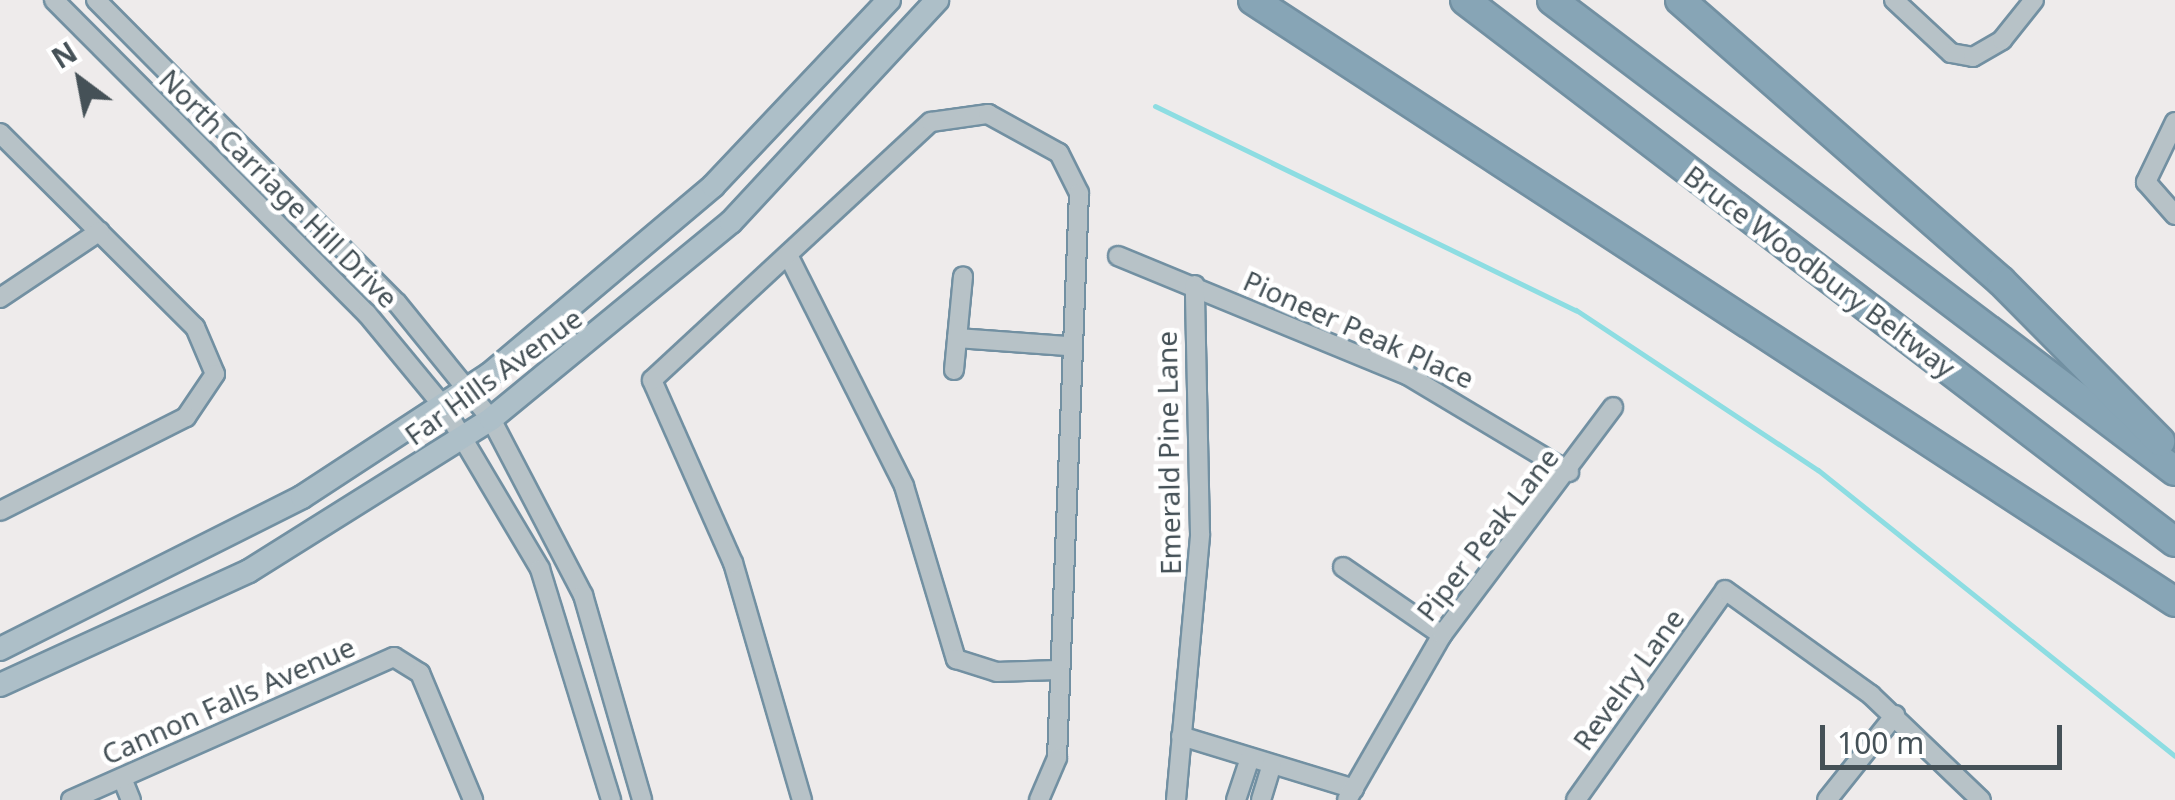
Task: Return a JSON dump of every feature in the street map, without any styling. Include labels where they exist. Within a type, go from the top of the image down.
[{"type":"highway","points":[[1254,0],[2175,602]]},
{"type":"highway","name":"Bruce Woodbury Beltway","points":[[1465,0],[2175,542]]},
{"type":"highway","name":"Bruce Woodbury Beltway","points":[[1552,0],[2175,472]]},
{"type":"highway","points":[[1680,0],[2001,281],[2175,456]]},
{"type":"main road","name":"Far Hills Avenue","points":[[0,649],[455,423],[678,218],[889,0]]},
{"type":"main road","name":"Far Hills Avenue","points":[[0,686],[249,570],[731,222],[937,0]]},
{"type":"street","name":"North Carriage Hill Drive","points":[[54,0],[367,314],[455,423],[546,583],[611,800]]},
{"type":"street","name":"North Carriage Hill Drive","points":[[96,0],[382,287],[480,404],[584,594],[642,800]]},
{"type":"street","points":[[1894,0],[1951,52],[1973,56],[2002,40],[2034,0]]},
{"type":"street","points":[[802,800],[733,563],[652,380],[931,122],[988,114],[1059,153],[1078,193],[1067,346],[1056,670],[1058,758],[1040,800]]},
{"type":"street","points":[[2175,122],[2146,170],[2156,202],[2175,215]]},
{"type":"street","points":[[0,134],[202,336],[215,374],[186,418],[0,511]]},
{"type":"street","points":[[0,298],[100,230]]},
{"type":"street","points":[[788,255],[904,486],[956,659],[997,672],[1056,670]]},
{"type":"street","name":"Pioneer Peak Place","points":[[1118,256],[1407,375],[1569,472]]},
{"type":"street","points":[[954,370],[962,276]]},
{"type":"street","name":"Emerald Pine Lane","points":[[1176,800],[1200,534],[1194,285]]},
{"type":"street","points":[[957,338],[1067,346]]},
{"type":"street","name":"Piper Peak Lane","points":[[1351,794],[1442,635],[1569,472],[1613,407]]},
{"type":"street","points":[[1343,568],[1442,635]]},
{"type":"street","name":"Revelry Lane","points":[[1576,800],[1725,590],[1896,715]]},
{"type":"street","name":"Cannon Falls Avenue","points":[[71,800],[394,657],[408,662],[473,800]]},
{"type":"street","points":[[1827,800],[1896,715],[1981,800]]},
{"type":"street","points":[[1180,736],[1351,794]]},
{"type":"street","points":[[1236,800],[1250,758]]},
{"type":"street","points":[[1261,800],[1272,765]]},
{"type":"street","points":[[122,778],[132,800]]},
{"type":"waterway","points":[[1155,106],[1576,310],[1818,470],[2175,756]]}]
